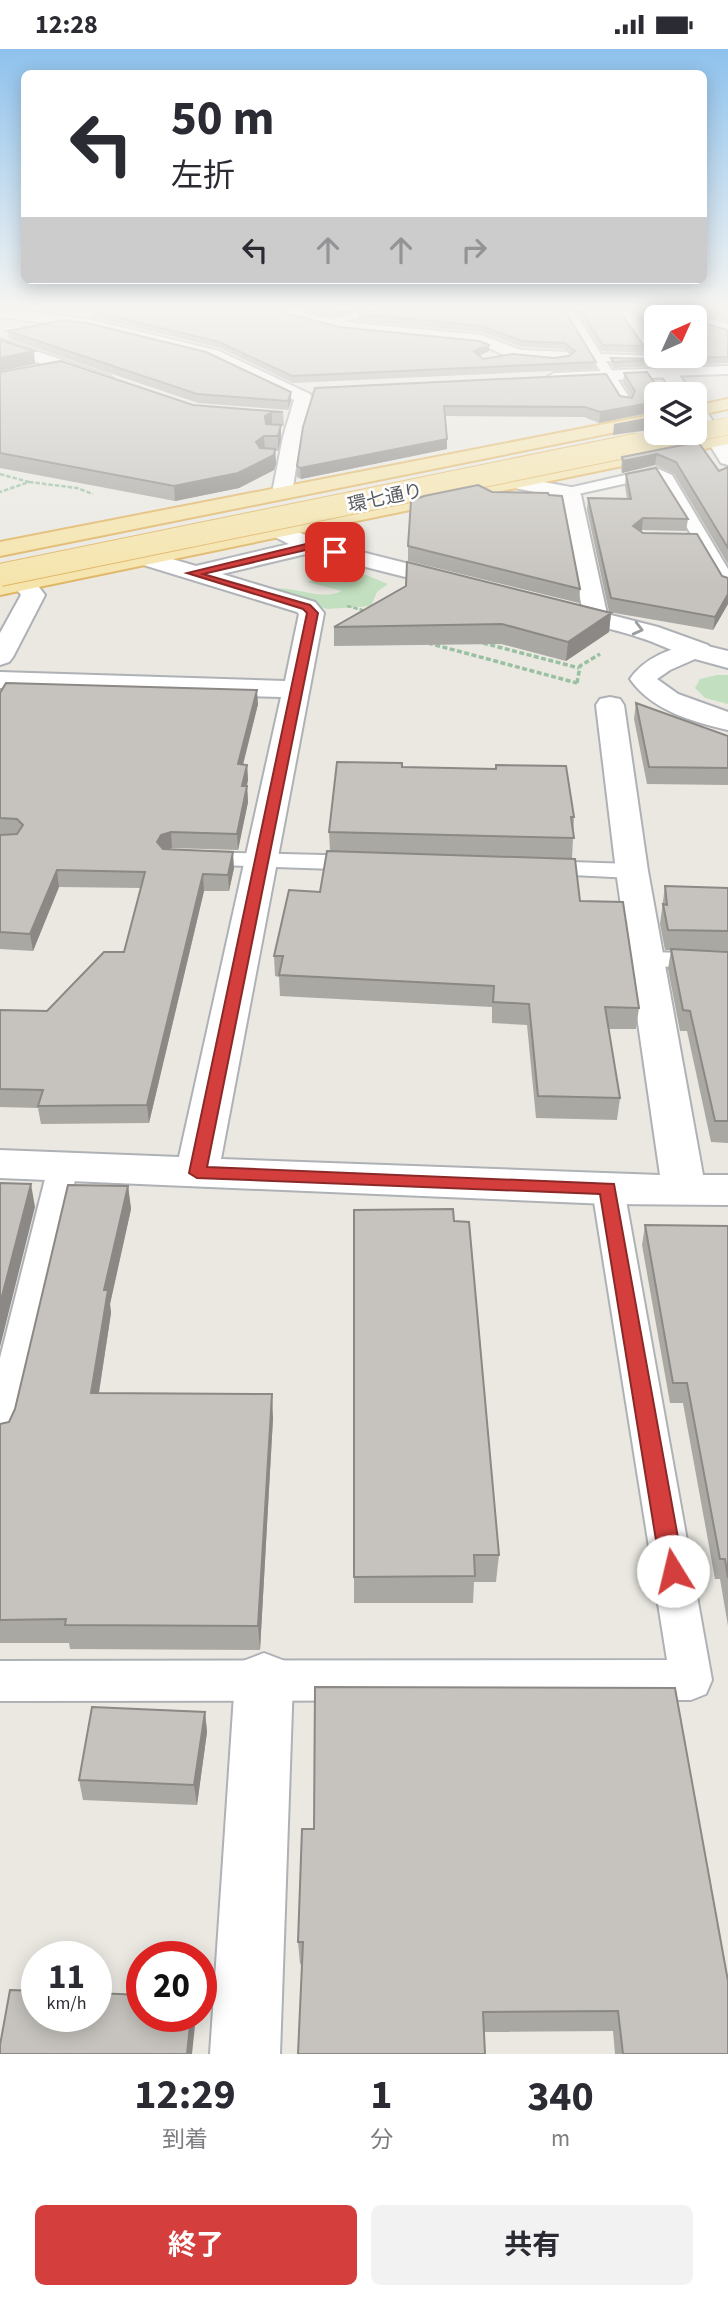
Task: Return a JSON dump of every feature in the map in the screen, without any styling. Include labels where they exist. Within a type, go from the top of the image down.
[{"type":"main road","points":[[707,409],[728,404]]},
{"type":"main road","points":[[707,413],[728,415]]},
{"type":"main road","points":[[0,549],[644,421]]},
{"type":"main road","name":"環七通り","points":[[0,561],[644,431]]},
{"type":"main road","points":[[12,585],[511,482],[725,444]]},
{"type":"main road","name":"環七通り","points":[[0,575],[725,444]]},
{"type":"street","points":[[282,493],[280,458],[288,426],[302,402]]},
{"type":"street","points":[[707,425],[725,444]]},
{"type":"street","points":[[511,482],[569,492],[596,619]]},
{"type":"street","points":[[279,530],[310,546],[477,589]]},
{"type":"street","points":[[192,573],[310,546]]},
{"type":"street","points":[[145,558],[306,607],[313,613],[197,1173]]},
{"type":"street","points":[[0,657],[33,595],[12,585]]},
{"type":"street","points":[[543,605],[665,637],[728,660]]},
{"type":"street","points":[[699,650],[658,665],[642,679],[646,686],[662,697],[728,722]]},
{"type":"street","points":[[0,680],[296,689]]},
{"type":"street","points":[[610,705],[632,871],[684,1189]]},
{"type":"street","points":[[0,1164],[608,1189],[728,1190]]},
{"type":"street","points":[[245,2054],[264,1680]]},
{"type":"lane","points":[[569,492],[656,471],[665,475],[728,584]]},
{"type":"lane","points":[[678,538],[702,539]]},
{"type":"lane","points":[[173,858],[385,864]]},
{"type":"lane","points":[[522,868],[632,871]]},
{"type":"lane","points":[[646,960],[728,962]]},
{"type":"lane","points":[[0,1432],[63,1167]]},
{"type":"lane","points":[[0,1681],[691,1680],[608,1189]]},
{"type":"path","points":[[0,474],[29,482],[77,488],[99,496]]},
{"type":"path","points":[[0,492],[29,482]]},
{"type":"path","points":[[344,605],[366,611]]},
{"type":"path","points":[[474,640],[579,669]]},
{"type":"path","points":[[418,641],[577,683]]},
{"type":"green space","points":[[349,568],[388,584],[377,592],[371,606],[328,609],[262,592],[282,588],[322,595],[332,594],[342,591],[308,582],[332,570]]},
{"type":"green space","points":[[728,675],[728,704],[705,698],[695,688],[700,679]]},
{"type":"building","points":[[0,402],[183,402],[193,405],[283,412],[272,412],[265,416],[266,424],[281,425],[278,436],[264,436],[256,442],[260,448],[275,449],[274,455],[238,473],[174,486],[0,453]]},
{"type":"building","points":[[311,402],[644,402],[644,404],[600,412],[585,407],[444,406],[447,439],[300,468],[297,466],[303,427]]},
{"type":"building","points":[[683,445],[700,445],[719,471],[728,467],[728,548],[676,462],[657,454],[623,461],[622,457]]},
{"type":"building","points":[[656,468],[688,519],[643,518],[633,526],[643,533],[697,534],[722,576],[728,578],[728,594],[715,617],[611,598],[588,498],[631,499],[626,474]]},
{"type":"building","points":[[478,485],[492,492],[548,493],[562,496],[580,589],[408,546],[411,501]]},
{"type":"building","points":[[407,562],[611,613],[568,642],[502,624],[334,627],[406,586]]},
{"type":"building","points":[[6,683],[257,690],[238,764],[247,765],[242,786],[247,786],[237,834],[171,832],[161,835],[157,842],[163,849],[233,852],[228,875],[203,874],[147,1105],[38,1106],[43,1090],[0,1089],[0,1010],[47,1011],[104,952],[124,952],[145,872],[57,870],[30,934],[0,932],[0,835],[17,834],[23,825],[17,819],[0,818],[0,693]]},
{"type":"building","points":[[636,703],[728,736],[728,768],[649,767]]},
{"type":"building","points":[[337,762],[402,763],[402,767],[496,769],[496,765],[566,766],[574,817],[571,817],[574,838],[329,832]]},
{"type":"building","points":[[327,851],[575,859],[580,901],[623,902],[639,1008],[605,1007],[620,1098],[538,1096],[529,1004],[493,1002],[494,986],[279,975],[283,956],[274,956],[289,890],[320,892]]},
{"type":"building","points":[[665,886],[728,888],[728,931],[668,930],[663,904],[667,905]]},
{"type":"building","points":[[671,949],[728,952],[728,1121],[715,1121],[690,1011],[683,1010]]},
{"type":"building","points":[[0,1183],[31,1184],[0,1304]]},
{"type":"building","points":[[68,1185],[128,1186],[104,1290],[108,1290],[91,1393],[272,1394],[258,1626],[65,1625],[66,1619],[0,1620],[0,1424],[9,1422],[15,1409]]},
{"type":"building","points":[[453,1209],[454,1221],[469,1222],[499,1555],[474,1555],[475,1576],[354,1577],[354,1210]]},
{"type":"building","points":[[645,1225],[728,1226],[728,1578],[725,1559],[720,1559],[687,1383],[673,1383]]},
{"type":"building","points":[[315,1687],[675,1688],[728,1981],[728,2054],[623,2054],[618,2011],[483,2012],[485,2054],[298,2054],[303,1942],[298,1942],[302,1829],[314,1829]]},
{"type":"building","points":[[92,1707],[205,1712],[194,1785],[79,1780]]},
{"type":"building","points":[[10,1990],[21,1990],[21,2032],[112,2032],[112,1994],[126,1994],[126,2032],[189,2032],[187,2054],[0,2054]]},
{"type":"route","points":[[335,552],[310,546],[192,573],[306,607],[313,613],[197,1173],[608,1189],[673,1571]]}]
